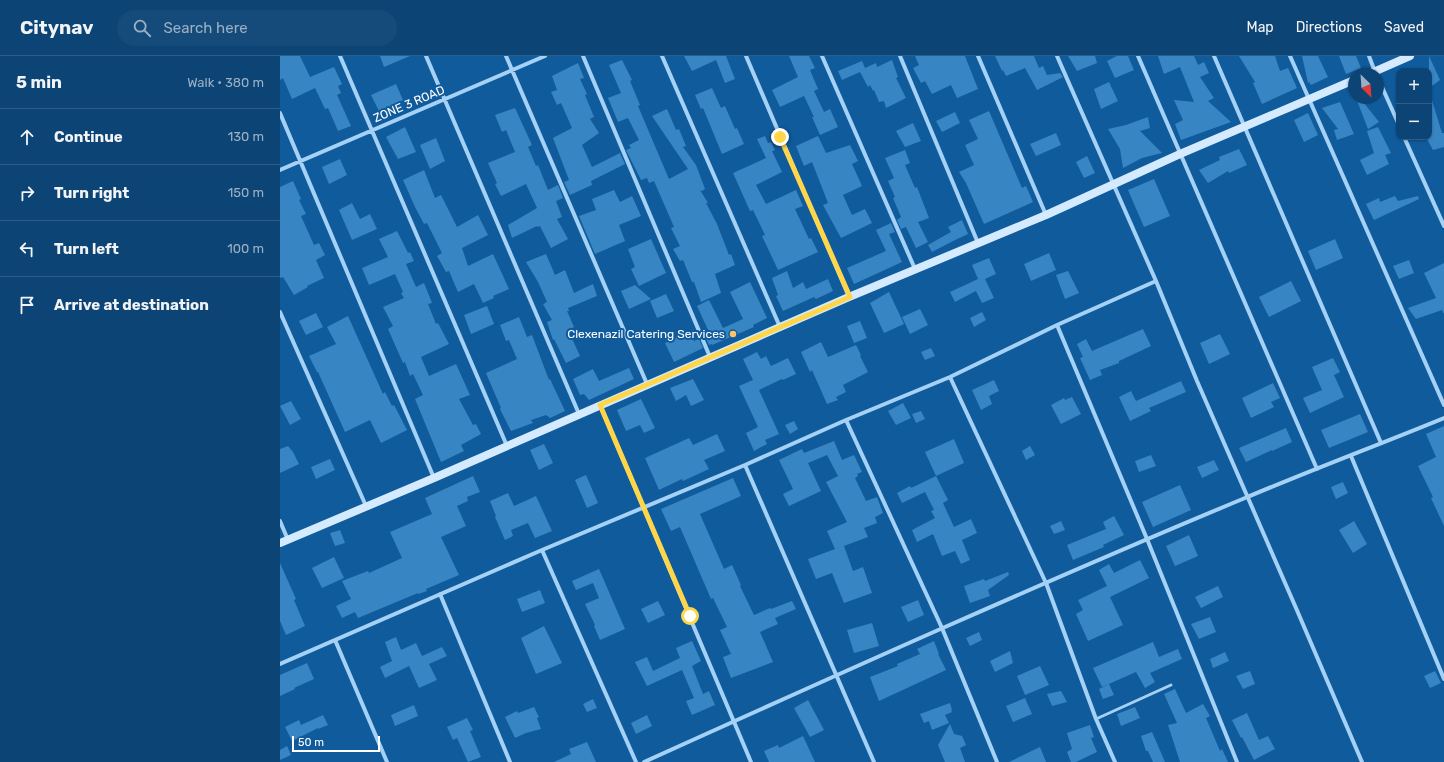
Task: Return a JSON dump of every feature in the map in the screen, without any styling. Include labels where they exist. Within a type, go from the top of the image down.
[{"type":"street","points":[[340,56],[507,446]]},
{"type":"street","points":[[426,56],[579,414]]},
{"type":"street","points":[[506,56],[647,384]]},
{"type":"street","name":"ZONE 3 ROAD","points":[[280,170],[546,56]]},
{"type":"street","points":[[583,56],[710,357]]},
{"type":"street","points":[[662,56],[780,327]]},
{"type":"street","points":[[746,56],[850,297]]},
{"type":"street","points":[[822,56],[915,269]]},
{"type":"street","points":[[900,56],[978,243]]},
{"type":"street","points":[[978,56],[1046,215]]},
{"type":"street","points":[[1057,56],[1156,281],[1247,497],[1362,762]]},
{"type":"street","points":[[1138,56],[1317,469]]},
{"type":"street","points":[[1214,56],[1381,443]]},
{"type":"street","points":[[1290,56],[1308,100],[1444,405]]},
{"type":"street","points":[[1368,56],[1372,68]]},
{"type":"street","points":[[1384,69],[1410,56]]},
{"type":"street","points":[[280,543],[434,478],[647,384],[915,269],[1046,215],[1180,154],[1348,83]]},
{"type":"street","points":[[1384,94],[1396,119]]},
{"type":"street","points":[[280,113],[434,478]]},
{"type":"street","points":[[1405,140],[1444,226]]},
{"type":"street","points":[[280,664],[542,550],[950,377],[1056,325],[1156,281]]},
{"type":"street","points":[[280,312],[366,507]]},
{"type":"street","points":[[1056,325],[1147,539],[1237,762]]},
{"type":"street","points":[[950,377],[1046,583],[1096,719],[1115,762]]},
{"type":"street","points":[[600,405],[751,762]]},
{"type":"street","points":[[644,762],[942,628],[1147,539],[1444,418]]},
{"type":"street","points":[[846,420],[942,628],[997,762]]},
{"type":"street","points":[[1351,456],[1444,679]]},
{"type":"street","points":[[745,465],[874,762]]},
{"type":"street","points":[[280,521],[288,540]]},
{"type":"street","points":[[542,550],[636,762]]},
{"type":"street","points":[[440,594],[510,762]]},
{"type":"street","points":[[335,640],[387,762]]},
{"type":"lane","points":[[1096,719],[1171,685]]},
{"type":"building","points":[[280,56],[300,56],[310,77],[334,67],[342,84],[338,86],[341,93],[337,95],[351,126],[338,131],[328,108],[325,109],[315,88],[292,99],[283,78],[280,80]]},
{"type":"building","points":[[380,56],[410,56],[384,67]]},
{"type":"building","points":[[684,56],[726,56],[735,79],[725,83],[716,60],[692,71]]},
{"type":"building","points":[[789,56],[809,56],[815,68],[810,70],[818,89],[814,91],[824,112],[830,109],[838,127],[820,135],[812,117],[814,117],[804,96],[780,107],[772,90],[798,77]]},
{"type":"building","points":[[915,56],[965,56],[978,89],[957,98],[951,85],[932,94],[925,81],[921,83],[913,68],[919,65]]},
{"type":"building","points":[[995,56],[1034,56],[1039,68],[1043,66],[1047,75],[1060,73],[1063,77],[1037,90],[1025,68],[1006,76]]},
{"type":"building","points":[[1068,56],[1095,56],[1097,63],[1077,71]]},
{"type":"building","points":[[1117,56],[1128,56],[1134,70],[1115,78],[1107,61]]},
{"type":"building","points":[[1158,56],[1194,56],[1198,65],[1204,62],[1209,73],[1200,77],[1214,98],[1208,101],[1231,122],[1181,140],[1175,124],[1183,120],[1174,100],[1194,102],[1180,67],[1164,74]]},
{"type":"building","points":[[1239,56],[1275,56],[1280,71],[1288,68],[1297,88],[1262,104],[1253,83],[1255,82]]},
{"type":"building","points":[[1302,56],[1318,56],[1328,77],[1311,85],[1309,82],[1308,83]]},
{"type":"building","points":[[1339,56],[1356,56],[1361,68],[1348,68],[1348,73],[1346,74]]},
{"type":"building","points":[[1429,56],[1440,80],[1432,86],[1432,68],[1429,68]]},
{"type":"building","points":[[622,60],[632,80],[630,81],[640,105],[638,106],[669,179],[688,169],[652,116],[667,109],[676,130],[679,129],[686,146],[683,147],[696,165],[705,189],[702,191],[700,190],[708,203],[706,203],[735,265],[715,274],[721,293],[701,302],[694,282],[692,282],[683,260],[680,261],[673,249],[680,246],[671,228],[674,227],[654,181],[649,183],[647,178],[641,180],[626,150],[631,148],[629,145],[639,140],[628,118],[618,122],[608,98],[621,93],[609,65]]},
{"type":"building","points":[[892,60],[898,77],[896,78],[906,98],[886,108],[884,101],[879,102],[874,90],[873,91],[870,85],[868,87],[860,72],[842,80],[838,71],[862,61],[865,68],[876,63],[877,67]]},
{"type":"building","points":[[578,63],[584,78],[580,79],[587,94],[585,95],[594,117],[590,119],[599,133],[582,145],[592,167],[620,153],[625,164],[591,181],[592,185],[570,195],[564,182],[569,180],[553,138],[572,128],[561,103],[557,105],[551,92],[557,90],[552,76]]},
{"type":"building","points":[[1109,82],[1118,101],[1101,109],[1094,89]]},
{"type":"building","points":[[396,84],[403,100],[379,111],[371,95]]},
{"type":"building","points":[[712,88],[721,108],[725,106],[735,129],[737,128],[744,144],[722,154],[703,108],[701,109],[695,95]]},
{"type":"building","points":[[1432,100],[1442,133],[1444,133],[1444,147],[1433,150],[1428,140],[1432,140]]},
{"type":"building","points":[[1340,102],[1354,134],[1337,140],[1334,130],[1338,129],[1322,108]]},
{"type":"building","points":[[1358,104],[1365,104],[1379,122],[1368,129]]},
{"type":"building","points":[[515,108],[532,145],[528,147],[536,166],[538,165],[548,190],[558,185],[563,198],[556,201],[562,217],[557,219],[568,239],[551,248],[540,226],[512,238],[508,225],[537,208],[526,184],[501,196],[488,163],[515,152],[506,130],[502,132],[495,115]]},
{"type":"building","points":[[989,111],[1022,188],[1026,186],[1033,202],[984,224],[966,183],[959,172],[974,165],[965,145],[978,139],[969,120]]},
{"type":"building","points":[[955,112],[960,123],[942,132],[936,121]]},
{"type":"building","points":[[1308,113],[1318,135],[1304,142],[1294,120]]},
{"type":"building","points":[[1148,117],[1150,128],[1140,131],[1162,153],[1142,158],[1123,168],[1120,149],[1108,129],[1126,125]]},
{"type":"building","points":[[913,123],[921,141],[905,147],[896,131]]},
{"type":"building","points":[[405,127],[416,152],[398,159],[386,137]]},
{"type":"building","points":[[1378,127],[1391,153],[1385,155],[1389,164],[1367,175],[1360,160],[1374,153],[1367,131]]},
{"type":"building","points":[[1056,133],[1061,145],[1036,156],[1030,144]]},
{"type":"building","points":[[765,136],[768,143],[771,142],[775,150],[772,151],[782,172],[756,185],[766,204],[796,190],[803,206],[795,209],[809,239],[811,238],[818,252],[778,270],[762,236],[765,235],[753,210],[750,211],[733,173],[766,158],[757,139]]},
{"type":"building","points":[[818,136],[826,153],[850,145],[858,161],[852,164],[862,186],[843,195],[852,215],[865,209],[872,223],[841,238],[823,205],[828,203],[812,162],[804,166],[796,146]]},
{"type":"building","points":[[436,138],[445,161],[430,169],[420,145]]},
{"type":"building","points":[[1239,149],[1247,165],[1229,173],[1228,171],[1208,183],[1199,170],[1220,160],[1219,157]]},
{"type":"building","points":[[905,150],[910,163],[905,165],[915,188],[917,187],[929,218],[918,222],[928,242],[916,248],[906,227],[901,229],[897,220],[901,217],[888,181],[894,178],[885,158]]},
{"type":"building","points":[[1087,156],[1095,173],[1084,178],[1076,162]]},
{"type":"building","points":[[340,159],[347,175],[329,184],[322,167]]},
{"type":"building","points":[[424,170],[435,198],[441,195],[457,227],[478,215],[488,235],[462,248],[468,266],[493,254],[509,289],[493,296],[494,298],[483,303],[474,284],[458,292],[449,271],[446,272],[437,256],[442,253],[427,223],[424,224],[403,180]]},
{"type":"building","points":[[1154,179],[1170,216],[1144,227],[1128,190]]},
{"type":"building","points":[[293,181],[301,199],[299,200],[306,214],[301,216],[314,245],[319,243],[325,255],[316,260],[324,278],[307,286],[308,287],[294,295],[283,277],[280,278],[280,187]]},
{"type":"building","points":[[614,190],[620,202],[632,196],[641,216],[619,225],[625,241],[595,254],[579,216],[596,210],[592,199]]},
{"type":"building","points":[[1395,196],[1398,201],[1418,196],[1419,199],[1374,220],[1366,204],[1379,198],[1380,202]]},
{"type":"building","points":[[352,203],[360,219],[370,214],[377,229],[352,240],[339,210]]},
{"type":"building","points":[[962,220],[968,234],[932,252],[928,245],[951,232],[948,227]]},
{"type":"building","points":[[891,223],[895,232],[889,234],[902,262],[854,284],[847,268],[886,251],[876,230]]},
{"type":"building","points":[[397,231],[408,253],[410,252],[414,261],[406,264],[416,287],[424,283],[432,303],[428,304],[436,324],[438,323],[449,344],[421,357],[429,376],[456,364],[470,395],[459,399],[473,425],[476,424],[481,434],[461,445],[464,451],[441,462],[415,399],[423,395],[413,374],[410,376],[405,362],[403,363],[388,329],[393,326],[383,307],[404,298],[401,293],[403,292],[395,274],[369,285],[362,268],[388,257],[379,239]]},
{"type":"building","points":[[651,239],[666,273],[639,286],[631,269],[635,267],[628,249]]},
{"type":"building","points":[[1335,239],[1343,258],[1316,270],[1308,251]]},
{"type":"building","points":[[1049,253],[1056,270],[1031,281],[1024,264]]},
{"type":"building","points":[[546,254],[555,275],[565,270],[574,293],[593,284],[597,296],[568,308],[569,311],[567,311],[574,327],[568,330],[580,356],[566,363],[554,339],[553,340],[547,322],[552,320],[543,304],[547,302],[538,282],[526,262]]},
{"type":"building","points":[[989,258],[996,274],[985,279],[994,298],[982,303],[976,291],[955,302],[950,292],[978,279],[972,265]]},
{"type":"building","points":[[1409,260],[1414,273],[1399,279],[1393,266]]},
{"type":"building","points":[[1444,263],[1444,314],[1442,310],[1416,319],[1408,308],[1436,298],[1424,273]]},
{"type":"building","points":[[787,271],[793,288],[803,282],[806,289],[828,279],[833,291],[816,299],[814,297],[783,311],[776,296],[778,295],[772,278]]},
{"type":"building","points":[[1068,271],[1079,293],[1065,299],[1056,275]]},
{"type":"building","points":[[1291,281],[1301,301],[1269,317],[1259,297]]},
{"type":"building","points":[[750,282],[767,318],[753,325],[754,327],[709,345],[705,336],[710,334],[697,306],[709,300],[723,328],[743,319],[730,292]]},
{"type":"building","points":[[635,285],[651,299],[629,309],[621,291]]},
{"type":"building","points":[[889,292],[904,324],[884,333],[870,303]]},
{"type":"building","points":[[666,294],[674,311],[657,318],[650,301]]},
{"type":"building","points":[[487,306],[494,324],[471,334],[464,315]]},
{"type":"building","points":[[920,309],[928,325],[910,334],[902,317]]},
{"type":"building","points":[[982,312],[986,320],[974,327],[970,318]]},
{"type":"building","points":[[316,313],[323,327],[306,335],[299,321]]},
{"type":"building","points":[[348,316],[383,394],[385,392],[392,406],[394,405],[407,430],[381,443],[370,420],[345,432],[318,372],[309,356],[336,344],[327,327]]},
{"type":"building","points":[[519,317],[527,337],[532,335],[549,380],[550,379],[565,411],[550,418],[546,415],[531,420],[533,423],[511,431],[500,409],[501,408],[486,373],[517,359],[509,340],[506,341],[500,325]]},
{"type":"building","points":[[860,321],[867,338],[854,343],[847,326]]},
{"type":"building","points":[[1143,329],[1151,346],[1119,361],[1119,363],[1100,370],[1102,375],[1090,380],[1080,358],[1083,357],[1077,344],[1086,339],[1092,351]]},
{"type":"building","points":[[689,331],[694,341],[699,339],[703,348],[674,362],[665,343]]},
{"type":"building","points":[[1220,334],[1230,354],[1209,364],[1200,343]]},
{"type":"building","points":[[821,342],[828,357],[856,345],[868,372],[843,385],[846,392],[836,397],[838,400],[827,404],[812,370],[810,372],[801,352]]},
{"type":"building","points":[[931,348],[935,356],[925,360],[921,352]]},
{"type":"building","points":[[757,352],[761,359],[766,356],[771,366],[788,358],[796,374],[759,390],[779,434],[765,440],[767,444],[754,451],[746,433],[758,427],[739,386],[753,380],[743,359]]},
{"type":"building","points":[[1333,358],[1340,372],[1334,375],[1344,397],[1310,413],[1303,398],[1322,390],[1312,367]]},
{"type":"building","points":[[629,368],[634,379],[589,400],[584,394],[580,395],[573,379],[593,369],[599,381]]},
{"type":"building","points":[[693,379],[704,400],[691,406],[686,395],[676,401],[670,388]]},
{"type":"building","points":[[994,380],[999,391],[989,396],[992,404],[981,410],[972,390]]},
{"type":"building","points":[[1181,381],[1186,392],[1149,408],[1151,411],[1130,421],[1119,397],[1131,391],[1136,401]]},
{"type":"building","points":[[1273,383],[1280,398],[1271,402],[1274,407],[1251,418],[1242,398]]},
{"type":"building","points":[[1072,397],[1081,414],[1061,424],[1051,405],[1064,398],[1065,400]]},
{"type":"building","points":[[641,399],[655,428],[644,433],[640,425],[626,431],[617,410]]},
{"type":"building","points":[[291,401],[301,419],[290,425],[280,406]]},
{"type":"building","points":[[903,403],[911,418],[896,425],[888,411]]},
{"type":"building","points":[[921,411],[925,419],[916,423],[912,414]]},
{"type":"building","points":[[1360,414],[1368,432],[1329,448],[1321,430]]},
{"type":"building","points":[[794,421],[798,429],[790,434],[785,425]]},
{"type":"building","points":[[1444,426],[1444,526],[1431,498],[1433,497],[1418,466],[1436,457],[1426,434]]},
{"type":"building","points":[[1286,428],[1292,442],[1246,462],[1239,448]]},
{"type":"building","points":[[717,434],[725,451],[704,460],[709,469],[683,481],[682,479],[659,490],[645,458],[689,438],[693,445]]},
{"type":"building","points":[[954,439],[964,463],[936,476],[925,452]]},
{"type":"building","points":[[834,441],[842,460],[854,455],[862,472],[857,474],[858,476],[855,478],[866,501],[877,497],[883,513],[875,517],[877,523],[864,528],[868,537],[844,546],[853,571],[863,567],[872,593],[844,603],[832,573],[816,579],[808,559],[835,549],[827,531],[847,522],[826,482],[838,476],[827,455],[808,463],[821,491],[789,506],[783,494],[793,489],[779,460],[802,449],[804,453]]},
{"type":"building","points":[[544,444],[553,463],[539,470],[530,450]]},
{"type":"building","points":[[288,446],[299,464],[280,473],[280,449]]},
{"type":"building","points":[[1030,446],[1035,455],[1026,460],[1022,451]]},
{"type":"building","points":[[1151,455],[1156,466],[1139,472],[1135,461]]},
{"type":"building","points":[[330,459],[335,470],[316,479],[311,467]]},
{"type":"building","points":[[1214,460],[1219,470],[1202,478],[1197,467]]},
{"type":"building","points":[[586,475],[598,503],[587,508],[575,480]]},
{"type":"building","points":[[473,476],[480,492],[467,497],[468,501],[457,506],[466,526],[441,537],[459,575],[426,589],[427,591],[418,593],[358,618],[355,612],[342,618],[336,606],[351,599],[342,581],[368,571],[369,573],[402,558],[390,532],[432,514],[425,498]]},
{"type":"building","points":[[936,476],[948,500],[943,503],[954,527],[971,519],[977,533],[962,540],[970,560],[961,564],[955,551],[942,556],[933,534],[917,542],[912,530],[935,518],[931,511],[934,510],[925,492],[902,503],[897,493],[910,486],[911,488]]},
{"type":"building","points":[[733,478],[741,496],[700,514],[724,569],[732,565],[754,615],[792,601],[796,609],[775,618],[778,624],[760,632],[773,662],[731,678],[723,657],[731,654],[720,630],[727,627],[713,598],[711,599],[680,527],[671,531],[661,509]]},
{"type":"building","points":[[1343,482],[1348,493],[1336,499],[1331,487]]},
{"type":"building","points":[[1180,485],[1191,510],[1153,527],[1142,502]]},
{"type":"building","points":[[508,493],[514,506],[536,496],[552,531],[535,538],[528,523],[511,530],[513,536],[505,540],[490,501]]},
{"type":"building","points":[[1114,516],[1124,535],[1103,545],[1104,547],[1073,560],[1067,545],[1106,529],[1103,522]]},
{"type":"building","points":[[1061,521],[1065,530],[1054,534],[1050,526]]},
{"type":"building","points":[[1354,521],[1367,544],[1353,553],[1339,530]]},
{"type":"building","points":[[340,530],[345,543],[335,546],[330,533]]},
{"type":"building","points":[[1189,535],[1198,556],[1175,566],[1166,546]]},
{"type":"building","points":[[334,557],[344,578],[322,588],[312,568]]},
{"type":"building","points":[[1140,560],[1149,578],[1110,597],[1123,625],[1088,641],[1076,614],[1083,610],[1078,600],[1107,586],[1099,570],[1109,564],[1114,573]]},
{"type":"building","points":[[280,563],[296,599],[294,600],[305,626],[286,635],[280,621]]},
{"type":"building","points":[[599,569],[625,629],[600,640],[585,604],[599,598],[593,583],[576,590],[572,581]]},
{"type":"building","points":[[1008,572],[1009,575],[988,590],[990,596],[970,603],[964,586],[984,579],[985,581]]},
{"type":"building","points":[[1218,586],[1223,597],[1201,608],[1195,597]]},
{"type":"building","points":[[540,590],[545,603],[522,612],[517,599]]},
{"type":"building","points":[[918,600],[924,615],[908,622],[901,607]]},
{"type":"building","points":[[658,601],[665,615],[648,623],[641,609]]},
{"type":"building","points":[[1210,617],[1216,632],[1199,639],[1191,624]]},
{"type":"building","points":[[872,623],[879,646],[854,653],[847,630]]},
{"type":"building","points":[[544,626],[562,663],[536,674],[521,638]]},
{"type":"building","points":[[979,632],[982,640],[970,646],[966,638]]},
{"type":"building","points":[[396,637],[401,650],[416,643],[422,656],[442,647],[447,656],[429,664],[437,680],[419,688],[409,666],[385,678],[380,667],[392,661],[385,642]]},
{"type":"building","points":[[692,641],[701,661],[692,666],[703,694],[709,691],[715,705],[692,715],[686,701],[694,698],[682,670],[647,686],[635,662],[647,657],[653,671],[680,658],[676,648]]},
{"type":"building","points":[[934,641],[938,654],[946,670],[879,701],[870,677],[898,666],[897,664],[920,654],[917,649]]},
{"type":"building","points":[[1153,642],[1159,657],[1178,649],[1182,659],[1150,673],[1155,682],[1145,688],[1136,672],[1102,687],[1093,668]]},
{"type":"building","points":[[1010,651],[1013,663],[995,672],[990,661]]},
{"type":"building","points":[[1225,652],[1229,661],[1213,668],[1210,659]]},
{"type":"building","points":[[307,663],[314,679],[280,696],[280,675]]},
{"type":"building","points":[[1040,666],[1049,685],[1025,695],[1017,676]]},
{"type":"building","points":[[1250,671],[1255,684],[1243,689],[1236,676]]},
{"type":"building","points":[[1435,671],[1441,683],[1430,688],[1424,676]]},
{"type":"building","points":[[1109,684],[1114,695],[1103,699],[1099,689]]},
{"type":"building","points":[[1175,689],[1186,713],[1203,704],[1210,716],[1206,718],[1220,751],[1222,749],[1228,762],[1180,762],[1168,725],[1177,723],[1164,694]]},
{"type":"building","points":[[1061,691],[1067,702],[1052,706],[1047,694]]},
{"type":"building","points":[[1025,698],[1032,714],[1013,722],[1006,706]]},
{"type":"building","points":[[593,699],[597,708],[587,712],[583,704]]},
{"type":"building","points":[[808,700],[824,730],[810,737],[794,708]]},
{"type":"building","points":[[950,703],[952,712],[945,715],[949,723],[932,730],[929,721],[924,723],[920,714]]},
{"type":"building","points":[[414,705],[418,716],[395,726],[391,715]]},
{"type":"building","points":[[534,707],[539,717],[537,718],[541,729],[515,738],[505,717],[517,711],[518,713]]},
{"type":"building","points":[[1135,707],[1140,718],[1121,726],[1117,714]]},
{"type":"building","points":[[1247,713],[1259,740],[1268,736],[1275,749],[1254,760],[1232,720]]},
{"type":"building","points":[[323,715],[328,725],[318,728],[292,741],[285,727],[299,720],[301,725]]},
{"type":"building","points":[[647,715],[652,726],[636,734],[631,723]]},
{"type":"building","points":[[467,718],[473,730],[470,731],[481,757],[468,762],[457,738],[453,740],[447,727]]},
{"type":"building","points":[[950,724],[954,734],[962,736],[966,745],[960,748],[965,762],[945,762],[938,745]]},
{"type":"building","points":[[1090,725],[1094,737],[1091,738],[1097,752],[1076,762],[1071,762],[1067,752],[1072,749],[1067,733]]},
{"type":"building","points":[[1152,732],[1165,762],[1153,762],[1148,751],[1146,751],[1141,736]]},
{"type":"building","points":[[803,736],[815,762],[769,762],[764,751],[778,745],[779,748]]},
{"type":"building","points":[[587,742],[596,762],[554,762],[571,754],[569,749]]},
{"type":"building","points":[[287,746],[291,755],[280,760],[280,750]]},
{"type":"building","points":[[1040,747],[1046,762],[1009,762]]},
{"type":"place","name":"Clexenazil Catering Services","points":[[733,334]]},
{"type":"route","points":[[690,616],[600,405],[850,297],[780,137]]}]
